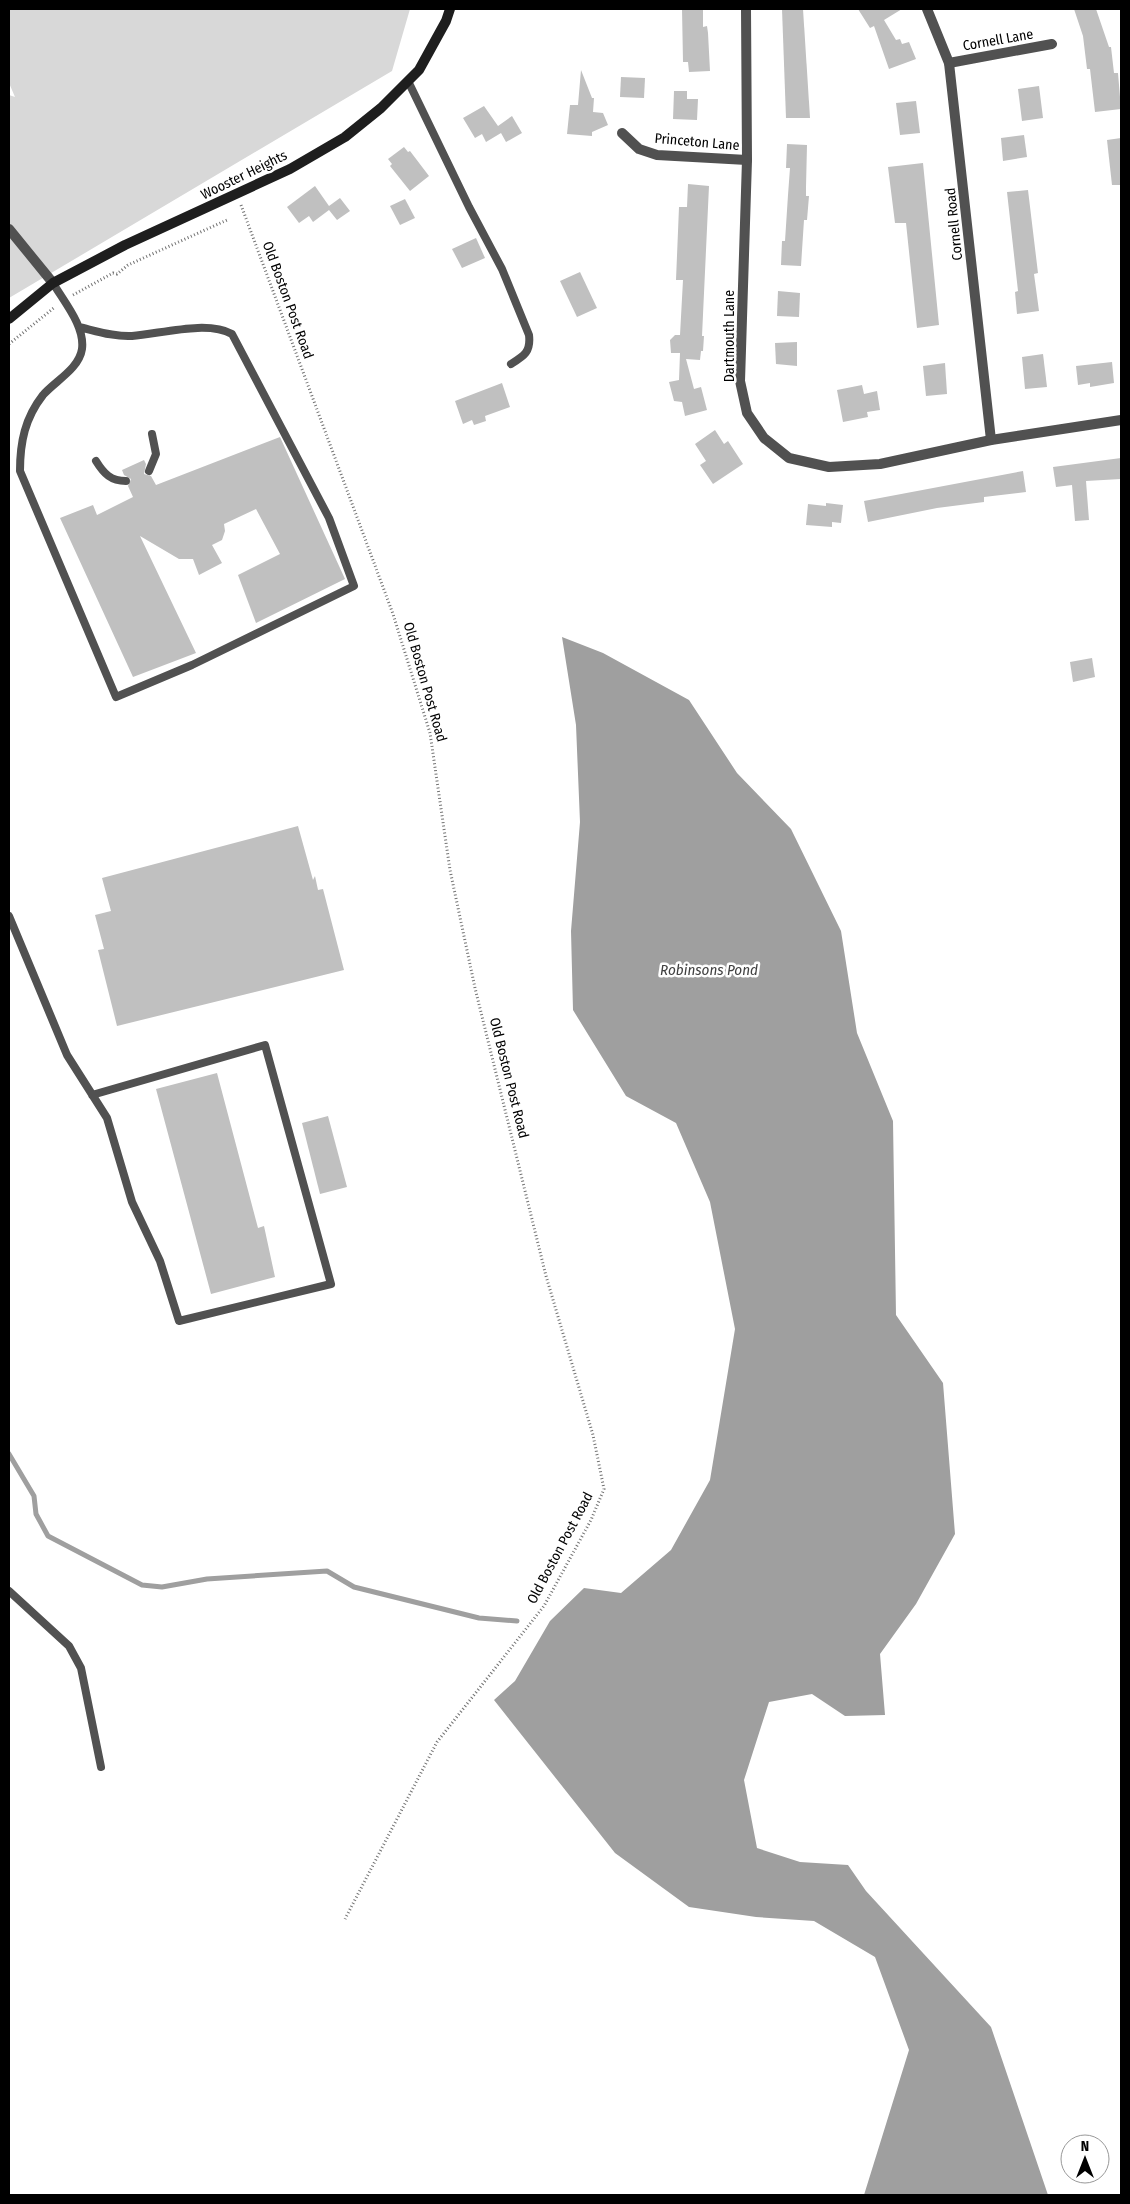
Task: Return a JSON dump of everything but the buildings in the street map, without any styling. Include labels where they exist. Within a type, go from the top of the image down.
[{"type":"main road","name":"Wooster Heights","points":[[9,318],[53,283],[125,245],[290,169],[345,137],[381,108],[419,70],[446,21],[450,9]]},
{"type":"street","name":"Dartmouth Lane","points":[[746,9],[747,160],[740,381],[747,413],[764,438],[789,458],[829,467],[880,464],[991,440],[1121,420]]},
{"type":"street","name":"Cornell Road","points":[[927,9],[949,63],[991,440]]},
{"type":"street","name":"Cornell Lane","points":[[949,63],[1052,44]]},
{"type":"street","name":"Princeton Lane","points":[[622,133],[638,149],[657,155],[747,160]]},
{"type":"street","points":[[9,229],[53,283]]},
{"type":"lane","points":[[408,81],[468,208],[502,269],[529,336],[530,346],[526,355],[511,364]]},
{"type":"lane","points":[[53,283],[79,326],[82,349],[76,364],[43,394],[27,419],[20,450],[20,471],[116,697],[192,665],[354,586],[329,518],[232,334],[224,330],[200,328],[130,336],[108,334],[79,326]]},
{"type":"lane","points":[[149,471],[156,454],[152,434]]},
{"type":"lane","points":[[96,461],[103,473],[116,481],[126,481]]},
{"type":"lane","points":[[9,916],[67,1055],[92,1095],[107,1118],[132,1202],[160,1261],[180,1321],[331,1284],[265,1045],[92,1095]]},
{"type":"lane","points":[[9,1591],[69,1646],[81,1668],[102,1767]]},
{"type":"path","name":"Old Boston Post Road","points":[[237,195],[394,614],[430,733],[450,870],[475,988],[546,1276],[593,1435],[604,1489],[591,1520],[544,1606],[437,1742],[345,1919]]},
{"type":"path","points":[[9,344],[63,301],[94,281],[113,273],[117,274],[128,265],[227,220]]},
{"type":"shaded area","points":[[9,9],[410,9],[392,71],[9,298],[9,95],[15,97],[9,83]]},
{"type":"water","name":"Robinsons Pond","points":[[562,637],[603,653],[689,700],[737,773],[791,829],[841,931],[857,1033],[893,1121],[896,1315],[943,1383],[955,1534],[916,1604],[880,1654],[885,1715],[845,1716],[812,1694],[769,1702],[744,1780],[757,1848],[800,1862],[848,1865],[866,1891],[991,2027],[1048,2195],[864,2195],[909,2050],[875,1957],[814,1921],[756,1917],[689,1907],[615,1853],[494,1700],[515,1681],[550,1621],[584,1588],[621,1593],[671,1550],[710,1480],[735,1329],[710,1202],[676,1123],[626,1096],[573,1010],[571,931],[580,822],[576,725]]},
{"type":"waterway","points":[[9,1454],[34,1496],[36,1514],[48,1536],[142,1585],[162,1587],[207,1579],[327,1571],[354,1587],[479,1618],[517,1621]]}]
